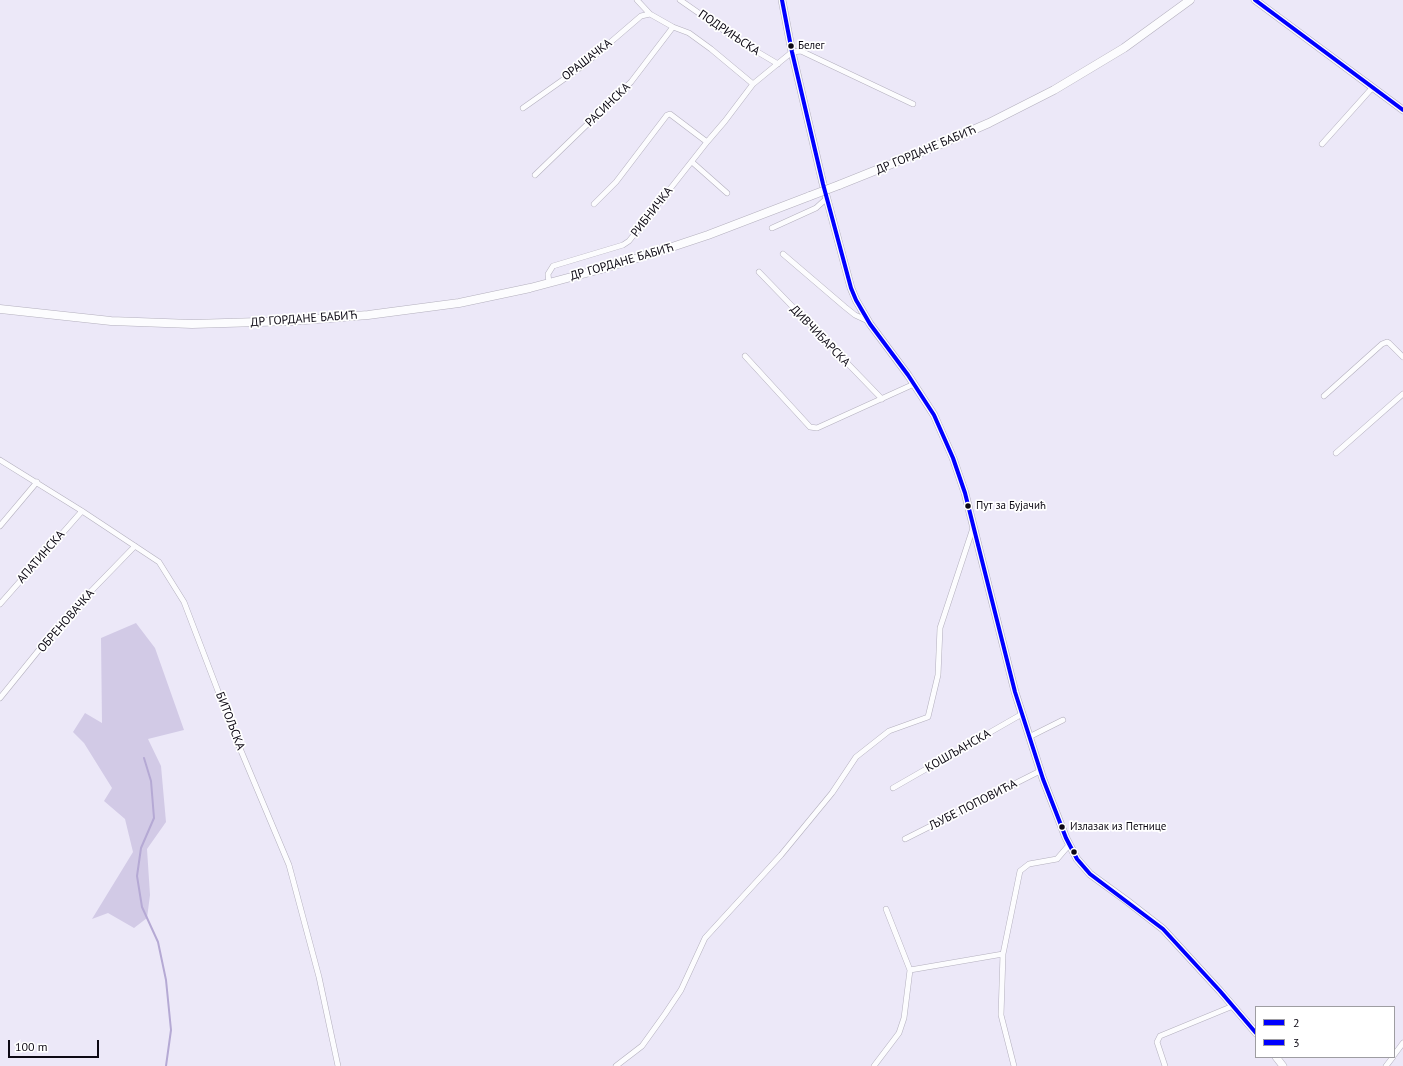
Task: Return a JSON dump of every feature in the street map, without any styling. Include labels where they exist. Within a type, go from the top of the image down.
[{"type":"main road","points":[[782,0],[792,52],[827,198],[851,288],[868,321],[914,384],[938,422],[953,458],[965,493],[1005,653],[1022,714],[1055,813],[1069,845],[1077,859],[1090,874],[1132,904],[1163,929],[1255,1032]]},
{"type":"main road","name":"ДР ГОРДАНЕ БАБИЋ","points":[[0,308],[81,318],[149,323],[192,324],[292,321],[368,315],[459,303],[548,283],[605,268],[686,242],[840,185],[989,123],[1054,90],[1124,48],[1190,0]]},
{"type":"main road","points":[[1255,0],[1403,110]]},
{"type":"main road","points":[[1277,1058],[1283,1066]]},
{"type":"street","name":"ПОДРИЊСКА","points":[[637,0],[650,14],[673,27],[689,33],[711,48],[753,84]]},
{"type":"street","name":"ПОДРИЊСКА","points":[[680,0],[739,41],[778,64]]},
{"type":"street","name":"ОРАШАЧКА","points":[[523,108],[584,64],[641,16],[650,14]]},
{"type":"street","name":"РАСИНСКА","points":[[535,175],[631,82],[673,27]]},
{"type":"street","points":[[792,52],[801,51],[913,104]]},
{"type":"street","name":"РИБНИЧКА","points":[[548,283],[548,274],[553,266],[623,245],[629,241],[753,84],[792,52]]},
{"type":"street","points":[[1322,144],[1373,87]]},
{"type":"street","points":[[594,204],[616,182],[667,115],[670,114],[707,142]]},
{"type":"street","points":[[692,162],[727,193]]},
{"type":"street","points":[[772,228],[816,208],[827,198]]},
{"type":"street","points":[[782,254],[855,315],[868,321]]},
{"type":"street","name":"ДИВЧИБАРСКА","points":[[759,272],[882,399]]},
{"type":"street","points":[[1324,396],[1382,344],[1387,342],[1389,343],[1403,357]]},
{"type":"street","points":[[745,356],[810,426],[817,428],[914,384]]},
{"type":"street","points":[[1336,453],[1403,394]]},
{"type":"street","name":"БИТОЉСКА","points":[[0,460],[37,482],[159,562],[184,602],[239,746],[289,865],[319,977],[338,1066]]},
{"type":"street","points":[[0,526],[37,482]]},
{"type":"street","name":"АПАТИНСКА","points":[[0,604],[82,511]]},
{"type":"street","points":[[616,1066],[642,1046],[680,990],[705,938],[781,855],[832,792],[856,757],[889,731],[928,717],[938,676],[940,628],[973,528]]},
{"type":"street","name":"ОБРЕНОВАЧКА","points":[[0,698],[64,619],[135,546]]},
{"type":"street","name":"КОШЉАНСКА","points":[[893,788],[1022,714]]},
{"type":"street","points":[[1029,737],[1063,720]]},
{"type":"street","name":"ЉУБЕ ПОПОВИЋА","points":[[906,839],[1040,771]]},
{"type":"street","points":[[1014,1066],[1001,1014],[1002,954],[1020,871],[1029,864],[1057,859],[1069,845]]},
{"type":"street","points":[[874,1066],[899,1033],[904,1018],[910,970],[886,909]]},
{"type":"street","points":[[910,970],[1002,954]]},
{"type":"street","points":[[1165,1066],[1157,1042],[1160,1036],[1233,1006]]},
{"type":"street","points":[[1395,1053],[1403,1043]]},
{"type":"shaded area","points":[[136,623],[155,648],[184,730],[148,739],[161,766],[166,822],[147,849],[150,895],[147,918],[134,928],[108,913],[92,919],[133,852],[125,819],[104,801],[112,788],[84,743],[73,732],[85,713],[102,723],[101,638]]},
{"type":"waterway","points":[[144,758],[151,781],[154,818],[141,848],[137,876],[142,907],[158,942],[166,980],[171,1030],[166,1066]]},
{"type":"transit line","name":"2","points":[[782,0],[792,52],[823,184],[851,288],[870,324],[908,375],[934,415],[953,458],[965,493],[1015,692],[1043,779],[1066,838],[1077,859],[1090,874],[1163,929],[1255,1032]]},
{"type":"transit line","name":"3","points":[[1255,0],[1403,110]]},
{"type":"place","name":"Белег","points":[[791,46]]},
{"type":"place","name":"Пут за Бујачић","points":[[968,506]]},
{"type":"place","name":"Излазак из Петнице","points":[[1062,827]]}]
